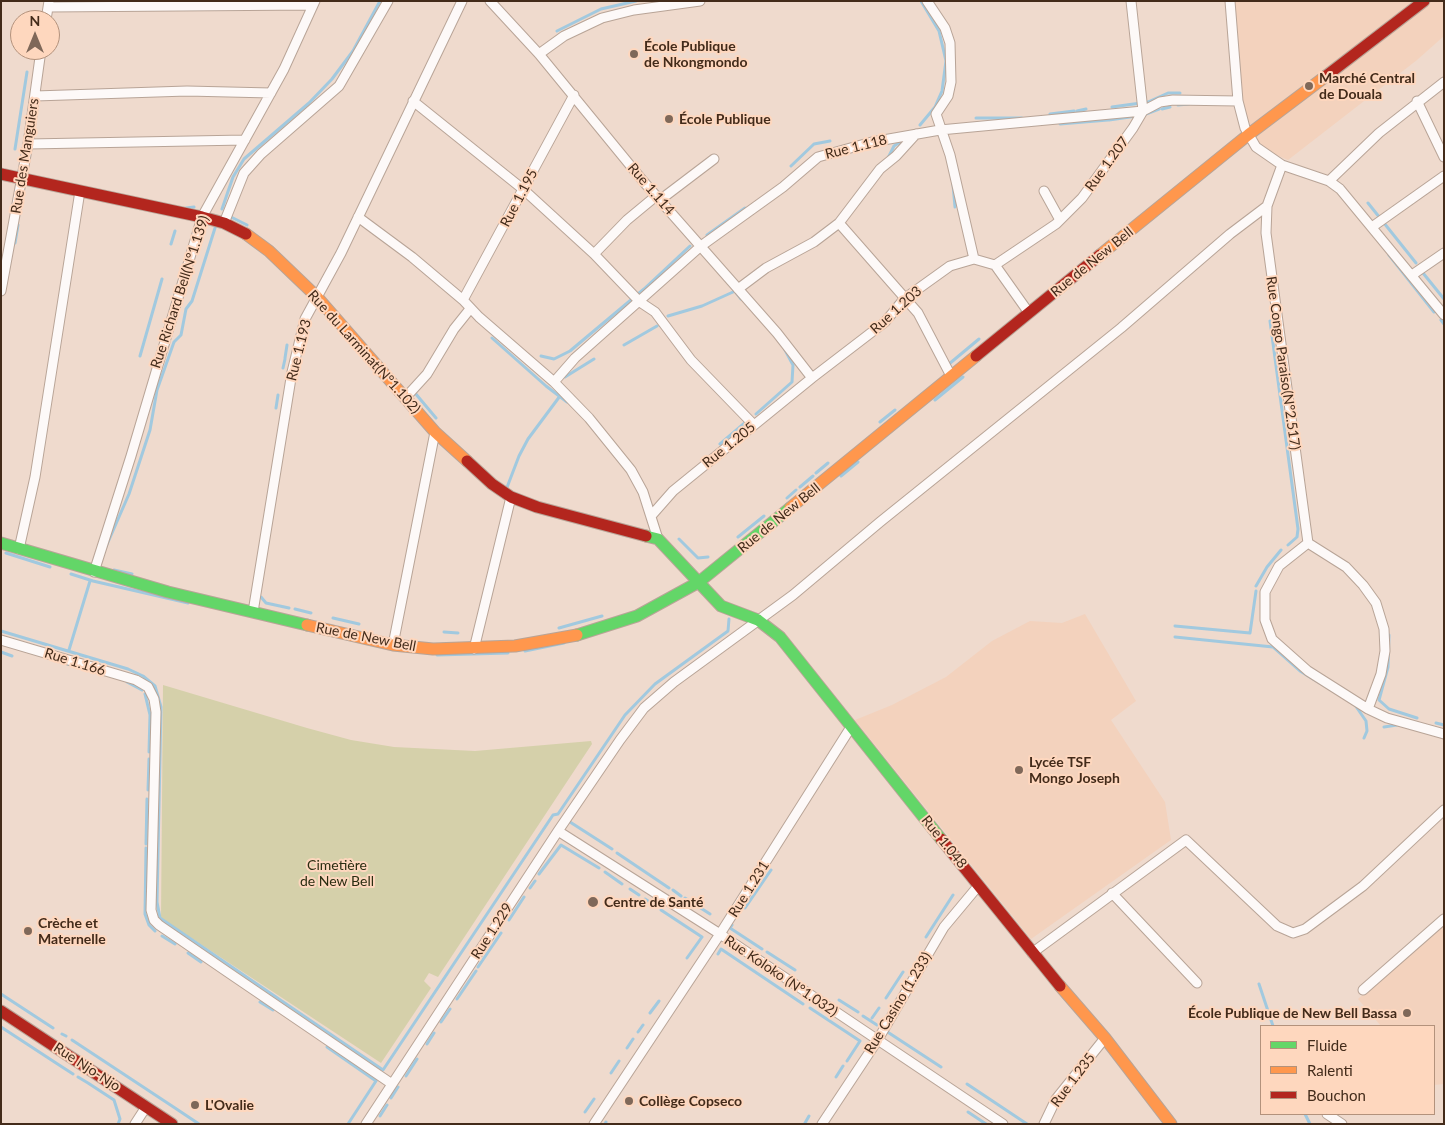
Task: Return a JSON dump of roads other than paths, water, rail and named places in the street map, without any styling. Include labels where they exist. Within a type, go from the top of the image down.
[{"type":"main road","name":"Rue de New Bell","points":[[1,543],[94,572],[393,645],[433,649],[474,649],[549,642],[582,634],[637,616],[699,582],[1248,135],[1424,1]]},
{"type":"main road","name":"Rue du Larminat(N°1.102)","points":[[1,174],[202,217],[224,223],[255,240],[318,297],[406,397],[434,432],[475,470],[511,497],[566,516],[658,539]]},
{"type":"main road","points":[[658,539],[699,582]]},
{"type":"main road","name":"Rue 1.048","points":[[699,582],[721,606],[758,620],[780,637],[1032,953],[1105,1038],[1171,1124]]},
{"type":"main road","name":"Rue Njo-Njo","points":[[1,1011],[172,1124]]},
{"type":"street","points":[[224,223],[244,173],[261,154],[339,86],[388,1]]},
{"type":"street","name":"Rue 1.193","points":[[253,612],[292,372],[305,319],[358,218],[462,1]]},
{"type":"street","name":"Rue 1.114","points":[[490,1],[539,54],[658,198],[738,289],[812,378]]},
{"type":"street","points":[[539,54],[564,36],[602,18],[634,10],[700,1]]},
{"type":"street","points":[[927,1],[945,28],[950,43],[952,82],[948,96],[936,114],[950,155],[974,259],[995,265],[1029,312]]},
{"type":"street","points":[[1131,1],[1143,111]]},
{"type":"street","points":[[1230,1],[1238,101],[1248,135],[1256,147],[1282,165],[1330,181],[1340,189],[1444,315]]},
{"type":"street","points":[[48,4],[314,3]]},
{"type":"street","name":"Rue Richard Bell(N°1.139)","points":[[94,572],[131,456],[202,217],[271,93],[314,3]]},
{"type":"street","name":"Rue des Manguiers","points":[[1,291],[28,144],[40,60]]},
{"type":"street","points":[[1330,181],[1379,133],[1444,82]]},
{"type":"street","points":[[35,96],[221,90],[271,93]]},
{"type":"street","name":"Rue 1.195","points":[[463,300],[574,95]]},
{"type":"street","name":"Rue 1.118","points":[[554,382],[575,358],[701,246],[783,187],[818,156],[872,142],[940,130],[1143,111],[1160,102],[1173,100],[1238,101]]},
{"type":"street","points":[[413,101],[524,190],[594,254],[640,302],[655,312],[691,360],[754,425]]},
{"type":"street","points":[[1417,102],[1444,157]]},
{"type":"street","name":"Rue 1.207","points":[[995,265],[1060,220],[1103,171],[1143,111]]},
{"type":"street","points":[[738,289],[766,268],[814,242],[839,223],[880,169],[896,156],[916,134]]},
{"type":"street","points":[[28,144],[245,140]]},
{"type":"street","points":[[594,254],[627,220],[714,159]]},
{"type":"street","name":"Rue Congo Paraiso(N°2.517)","points":[[1282,165],[1266,206],[1266,233],[1308,543]]},
{"type":"street","points":[[1372,228],[1444,176]]},
{"type":"street","points":[[19,549],[35,477],[80,192]]},
{"type":"street","points":[[1044,192],[1060,220]]},
{"type":"street","name":"Rue 1.229","points":[[366,1124],[558,831],[644,708],[674,682],[793,595],[880,522],[1121,328],[1230,234],[1266,206]]},
{"type":"street","points":[[358,218],[412,257],[463,300],[470,309],[554,382],[595,425],[631,470],[643,492],[658,539]]},
{"type":"street","points":[[839,223],[922,320],[952,376]]},
{"type":"street","points":[[1412,275],[1444,253]]},
{"type":"street","name":"Rue 1.203","points":[[812,378],[884,322],[904,299],[950,266],[974,259]]},
{"type":"street","points":[[406,397],[427,374],[454,329],[470,309]]},
{"type":"street","name":"Rue 1.205","points":[[651,516],[672,491],[812,378]]},
{"type":"street","points":[[393,645],[434,432]]},
{"type":"street","points":[[474,649],[511,497]]},
{"type":"street","points":[[1368,709],[1381,674],[1385,650],[1384,628],[1376,602],[1363,584],[1346,567],[1308,543],[1290,556],[1272,575],[1265,592],[1263,604],[1269,632],[1279,647],[1308,672],[1368,709],[1387,718],[1444,734]]},
{"type":"street","name":"Rue 1.166","points":[[1,640],[136,680],[148,687],[154,699],[156,712],[151,910],[154,920],[218,966],[392,1084]]},
{"type":"street","name":"Rue 1.231","points":[[594,1124],[720,934],[851,727]]},
{"type":"street","points":[[1032,953],[1186,840],[1278,926],[1293,933],[1305,930],[1363,886],[1444,810]]},
{"type":"street","name":"Rue Koloko (N°1.032)","points":[[558,831],[720,934],[877,1041],[1004,1124]]},
{"type":"street","name":"Rue Casino (1.233)","points":[[822,1124],[877,1041],[944,927],[979,885]]},
{"type":"street","points":[[1112,893],[1197,983]]},
{"type":"street","points":[[1363,990],[1444,918]]},
{"type":"street","name":"Rue 1.235","points":[[1044,1124],[1056,1099],[1105,1038]]},
{"type":"street","points":[[135,1124],[146,1107]]},
{"type":"street","points":[[1328,1115],[1342,1124]]},
{"type":"waterway","points":[[222,209],[233,177],[244,159],[309,103],[332,79],[353,51],[380,1]]},
{"type":"waterway","points":[[557,31],[601,9],[636,1]]},
{"type":"waterway","points":[[920,125],[935,107],[942,91],[946,61],[939,31],[921,1]]},
{"type":"waterway","points":[[15,149],[27,72]]},
{"type":"waterway","points":[[1112,107],[1148,102],[1168,93],[1180,93]]},
{"type":"waterway","points":[[1178,105],[1189,104]]},
{"type":"waterway","points":[[1162,109],[1170,107]]},
{"type":"waterway","points":[[1077,111],[1086,109]]},
{"type":"waterway","points":[[1146,114],[1159,109]]},
{"type":"waterway","points":[[1050,114],[1074,111]]},
{"type":"waterway","points":[[1109,120],[1137,116]]},
{"type":"waterway","points":[[976,118],[1022,118]]},
{"type":"waterway","points":[[1060,124],[1108,120]]},
{"type":"waterway","points":[[887,160],[894,146],[903,140]]},
{"type":"waterway","points":[[791,166],[814,144],[830,141]]},
{"type":"waterway","points":[[953,184],[955,207]]},
{"type":"waterway","points":[[1368,203],[1416,263]]},
{"type":"waterway","points":[[186,208],[194,207]]},
{"type":"waterway","points":[[707,235],[745,208]]},
{"type":"waterway","points":[[229,216],[247,225]]},
{"type":"waterway","points":[[15,243],[18,225]]},
{"type":"waterway","points":[[105,549],[129,494],[150,430],[157,390],[174,342],[181,335],[186,309],[192,301],[215,228]]},
{"type":"waterway","points":[[171,244],[175,231]]},
{"type":"waterway","points":[[541,356],[554,359],[570,351],[644,289],[690,246]]},
{"type":"waterway","points":[[1389,255],[1434,312]]},
{"type":"waterway","points":[[1423,273],[1444,299]]},
{"type":"waterway","points":[[140,356],[162,279]]},
{"type":"waterway","points":[[735,291],[741,299]]},
{"type":"waterway","points":[[668,316],[702,306],[733,292]]},
{"type":"waterway","points":[[1441,320],[1444,324]]},
{"type":"waterway","points":[[1270,321],[1298,529],[1297,537],[1288,545]]},
{"type":"waterway","points":[[624,345],[657,326]]},
{"type":"waterway","points":[[492,338],[567,402]]},
{"type":"waterway","points":[[949,364],[979,339]]},
{"type":"waterway","points":[[285,358],[287,345]]},
{"type":"waterway","points":[[756,414],[792,382],[793,365],[784,348]]},
{"type":"waterway","points":[[283,368],[285,359]]},
{"type":"waterway","points":[[565,377],[594,359]]},
{"type":"waterway","points":[[935,400],[963,377]]},
{"type":"waterway","points":[[415,393],[436,418]]},
{"type":"waterway","points":[[276,408],[278,395]]},
{"type":"waterway","points":[[506,490],[519,456],[528,439],[560,396]]},
{"type":"waterway","points":[[880,422],[895,410]]},
{"type":"waterway","points":[[720,444],[747,421]]},
{"type":"waterway","points":[[841,476],[858,462]]},
{"type":"waterway","points":[[816,473],[828,463]]},
{"type":"waterway","points":[[800,487],[813,476]]},
{"type":"waterway","points":[[787,498],[796,490]]},
{"type":"waterway","points":[[738,537],[764,516]]},
{"type":"waterway","points":[[679,539],[698,558],[708,557]]},
{"type":"waterway","points":[[1256,586],[1267,567],[1281,550]]},
{"type":"waterway","points":[[6,553],[50,567]]},
{"type":"waterway","points":[[114,570],[132,574]]},
{"type":"waterway","points":[[71,574],[93,581],[188,603]]},
{"type":"waterway","points":[[69,650],[90,581]]},
{"type":"waterway","points":[[1175,626],[1250,633],[1256,591]]},
{"type":"waterway","points":[[261,597],[266,603],[289,608]]},
{"type":"waterway","points":[[295,609],[311,613]]},
{"type":"waterway","points":[[559,628],[602,616]]},
{"type":"waterway","points":[[333,618],[359,624]]},
{"type":"waterway","points":[[1,631],[128,669],[143,676],[155,686],[161,707],[157,902],[160,918],[383,1070],[553,815],[558,814],[625,715],[655,684],[728,631],[729,619]]},
{"type":"waterway","points":[[444,632],[458,633]]},
{"type":"waterway","points":[[1389,635],[1388,667],[1379,700],[1389,709],[1417,718]]},
{"type":"waterway","points":[[1175,637],[1273,647],[1300,671],[1333,691]]},
{"type":"waterway","points":[[525,651],[564,643]]},
{"type":"waterway","points":[[1,652],[12,656]]},
{"type":"waterway","points":[[437,655],[508,653]]},
{"type":"waterway","points":[[59,661],[71,665]]},
{"type":"waterway","points":[[127,682],[142,690]]},
{"type":"waterway","points":[[145,694],[150,715],[149,752]]},
{"type":"waterway","points":[[1355,705],[1366,721],[1367,731],[1364,738]]},
{"type":"waterway","points":[[1436,723],[1444,725]]},
{"type":"waterway","points":[[1384,727],[1397,725]]},
{"type":"waterway","points":[[148,790],[149,759]]},
{"type":"waterway","points":[[146,844],[147,799]]},
{"type":"waterway","points":[[570,822],[612,849]]},
{"type":"waterway","points":[[539,874],[561,845],[599,868]]},
{"type":"waterway","points":[[146,848],[145,914],[149,925],[155,931]]},
{"type":"waterway","points":[[617,853],[669,888]]},
{"type":"waterway","points":[[745,908],[771,870]]},
{"type":"waterway","points":[[605,872],[622,884]]},
{"type":"waterway","points":[[530,888],[535,881]]},
{"type":"waterway","points":[[630,889],[639,895]]},
{"type":"waterway","points":[[673,890],[681,896]]},
{"type":"waterway","points":[[926,937],[953,895]]},
{"type":"waterway","points":[[509,920],[524,897]]},
{"type":"waterway","points":[[685,898],[710,914]]},
{"type":"waterway","points":[[645,899],[654,905]]},
{"type":"waterway","points":[[661,910],[702,937],[687,958]]},
{"type":"waterway","points":[[732,925],[730,928],[762,949]]},
{"type":"waterway","points":[[478,967],[501,933]]},
{"type":"waterway","points":[[162,936],[175,944]]},
{"type":"waterway","points":[[718,954],[721,949],[803,1004]]},
{"type":"waterway","points":[[767,952],[795,970]]},
{"type":"waterway","points":[[188,953],[201,962]]},
{"type":"waterway","points":[[457,999],[476,971]]},
{"type":"waterway","points":[[886,998],[903,972]]},
{"type":"waterway","points":[[1259,984],[1273,1025]]},
{"type":"waterway","points":[[1,994],[53,1028]]},
{"type":"waterway","points":[[839,1000],[858,1012]]},
{"type":"waterway","points":[[650,1013],[659,1001]]},
{"type":"waterway","points":[[260,1002],[273,1010]]},
{"type":"waterway","points":[[810,1008],[860,1041],[847,1061]]},
{"type":"waterway","points":[[872,1018],[879,1008]]},
{"type":"waterway","points":[[441,1022],[450,1009]]},
{"type":"waterway","points":[[863,1016],[877,1025]]},
{"type":"waterway","points":[[638,1032],[643,1025]]},
{"type":"waterway","points":[[1,1027],[56,1063]]},
{"type":"waterway","points":[[886,1031],[941,1067]]},
{"type":"waterway","points":[[427,1044],[434,1033]]},
{"type":"waterway","points":[[62,1034],[66,1036]]},
{"type":"waterway","points":[[627,1048],[633,1039]]},
{"type":"waterway","points":[[72,1040],[175,1108]]},
{"type":"waterway","points":[[327,1047],[376,1081],[348,1124]]},
{"type":"waterway","points":[[406,1076],[417,1059]]},
{"type":"waterway","points":[[611,1073],[619,1061]]},
{"type":"waterway","points":[[56,1063],[73,1074]]},
{"type":"waterway","points":[[836,1077],[843,1066]]},
{"type":"waterway","points":[[78,1077],[88,1083]]},
{"type":"waterway","points":[[88,1083],[114,1100]]},
{"type":"waterway","points":[[967,1084],[1027,1124]]},
{"type":"waterway","points":[[391,1098],[398,1087]]},
{"type":"waterway","points":[[585,1112],[594,1099]]},
{"type":"waterway","points":[[114,1100],[120,1119],[118,1124]]},
{"type":"waterway","points":[[380,1116],[387,1105]]},
{"type":"waterway","points":[[175,1108],[199,1124]]},
{"type":"waterway","points":[[968,1112],[986,1124]]},
{"type":"waterway","points":[[1306,1115],[1310,1124]]},
{"type":"waterway","points":[[805,1123],[809,1116]]},
{"type":"place","name":"École Publique de Nkongmondo","points":[[634,54]]},
{"type":"place","name":"Marché Central de Douala","points":[[1309,86]]},
{"type":"place","name":"École Publique","points":[[669,119]]},
{"type":"place","name":"Lycée TSF Mongo Joseph","points":[[1019,770]]},
{"type":"place","name":"Centre de Santé","points":[[593,902]]},
{"type":"place","name":"Crèche et Maternelle","points":[[28,931]]},
{"type":"place","name":"École Publique de New Bell Bassa","points":[[1407,1013]]},
{"type":"place","name":"Collège Copseco","points":[[629,1101]]},
{"type":"place","name":"L'Ovalie","points":[[195,1105]]},
{"type":"park label","name":"Cimetière de New Bell","points":[[337,874]]}]
